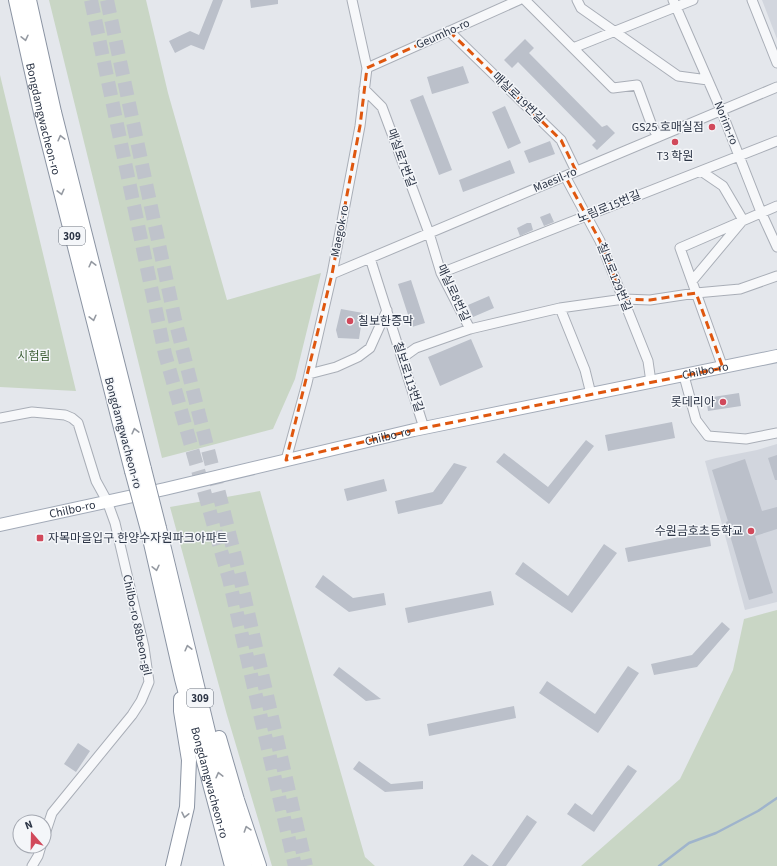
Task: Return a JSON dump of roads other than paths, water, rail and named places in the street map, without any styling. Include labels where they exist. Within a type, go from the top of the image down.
[{"type":"highway","name":"Bongdamgwacheon-ro","points":[[16,0],[42,116],[154,529],[232,866]]},
{"type":"highway","name":"Bongdamgwacheon-ro","points":[[29,0],[138,470]]},
{"type":"highway","name":"Bongdamgwacheon-ro","points":[[188,678],[245,866]]},
{"type":"highway","points":[[173,866],[187,807],[189,760],[181,711],[188,678]]},
{"type":"highway","points":[[188,678],[212,715],[237,800],[259,866]]},
{"type":"main road","name":"Chilbo-ro","points":[[0,525],[165,489],[424,428],[777,356]]},
{"type":"street","name":"Maegok-ro","points":[[286,460],[309,374],[332,274],[360,126],[367,68],[352,0]]},
{"type":"street","name":"Geumho-ro","points":[[367,68],[519,0]]},
{"type":"street","points":[[525,0],[613,88],[637,85],[652,126],[658,136]]},
{"type":"street","points":[[577,0],[581,8],[678,76],[708,80]]},
{"type":"street","points":[[573,48],[614,32],[674,4],[692,0]]},
{"type":"street","points":[[752,0],[777,63]]},
{"type":"street","name":"Norim-ro","points":[[674,4],[721,110],[761,212],[777,247]]},
{"type":"street","name":"매실로19번길","points":[[449,31],[561,140],[576,171]]},
{"type":"street","name":"Maesil-ro","points":[[332,274],[777,87]]},
{"type":"street","name":"매실로7번길","points":[[364,89],[382,107],[429,233]]},
{"type":"street","name":"노림로15번길","points":[[441,273],[777,141]]},
{"type":"street","points":[[701,170],[723,186],[743,220]]},
{"type":"street","name":"칠보로129번길","points":[[565,176],[600,241],[648,361],[651,382]]},
{"type":"street","points":[[724,368],[680,248],[777,206]]},
{"type":"street","points":[[692,281],[743,220]]},
{"type":"street","name":"매실로8번길","points":[[429,233],[441,273],[470,329]]},
{"type":"street","name":"칠보로113번길","points":[[370,258],[424,428]]},
{"type":"street","points":[[402,358],[416,348],[470,329],[560,308],[624,300],[650,300],[696,293],[740,289],[777,276]]},
{"type":"street","points":[[560,308],[585,370],[591,394]]},
{"type":"street","points":[[309,374],[336,367],[358,357],[370,348],[387,310]]},
{"type":"street","points":[[684,376],[696,420],[708,436],[746,439],[777,432]]},
{"type":"street","name":"Chilbo-ro 88beon-gil","points":[[0,418],[32,412],[65,414],[78,422],[96,481],[107,501],[115,523],[144,647],[149,682],[132,715],[52,814]]},
{"type":"street","points":[[32,866],[39,854]]},
{"type":"waterway","points":[[659,866],[689,843],[716,833],[758,811],[777,798]]},
{"type":"tunnel","points":[[91,0],[165,354],[229,579],[295,866]]},
{"type":"tunnel","points":[[107,0],[175,320],[236,560],[306,866]]},
{"type":"place","name":"GS25 호매실점","points":[[712,127]]},
{"type":"place","name":"T3 학원","points":[[675,142]]},
{"type":"place","name":"칠보한증막","points":[[350,321]]},
{"type":"place","name":"롯데리아","points":[[723,402]]},
{"type":"place","name":"수원금호초등학교","points":[[751,531]]},
{"type":"place","name":"자목마을입구.한양수자원파크아파트","points":[[40,538]]},
{"type":"park label","name":"시험림","points":[[34,356]]}]
